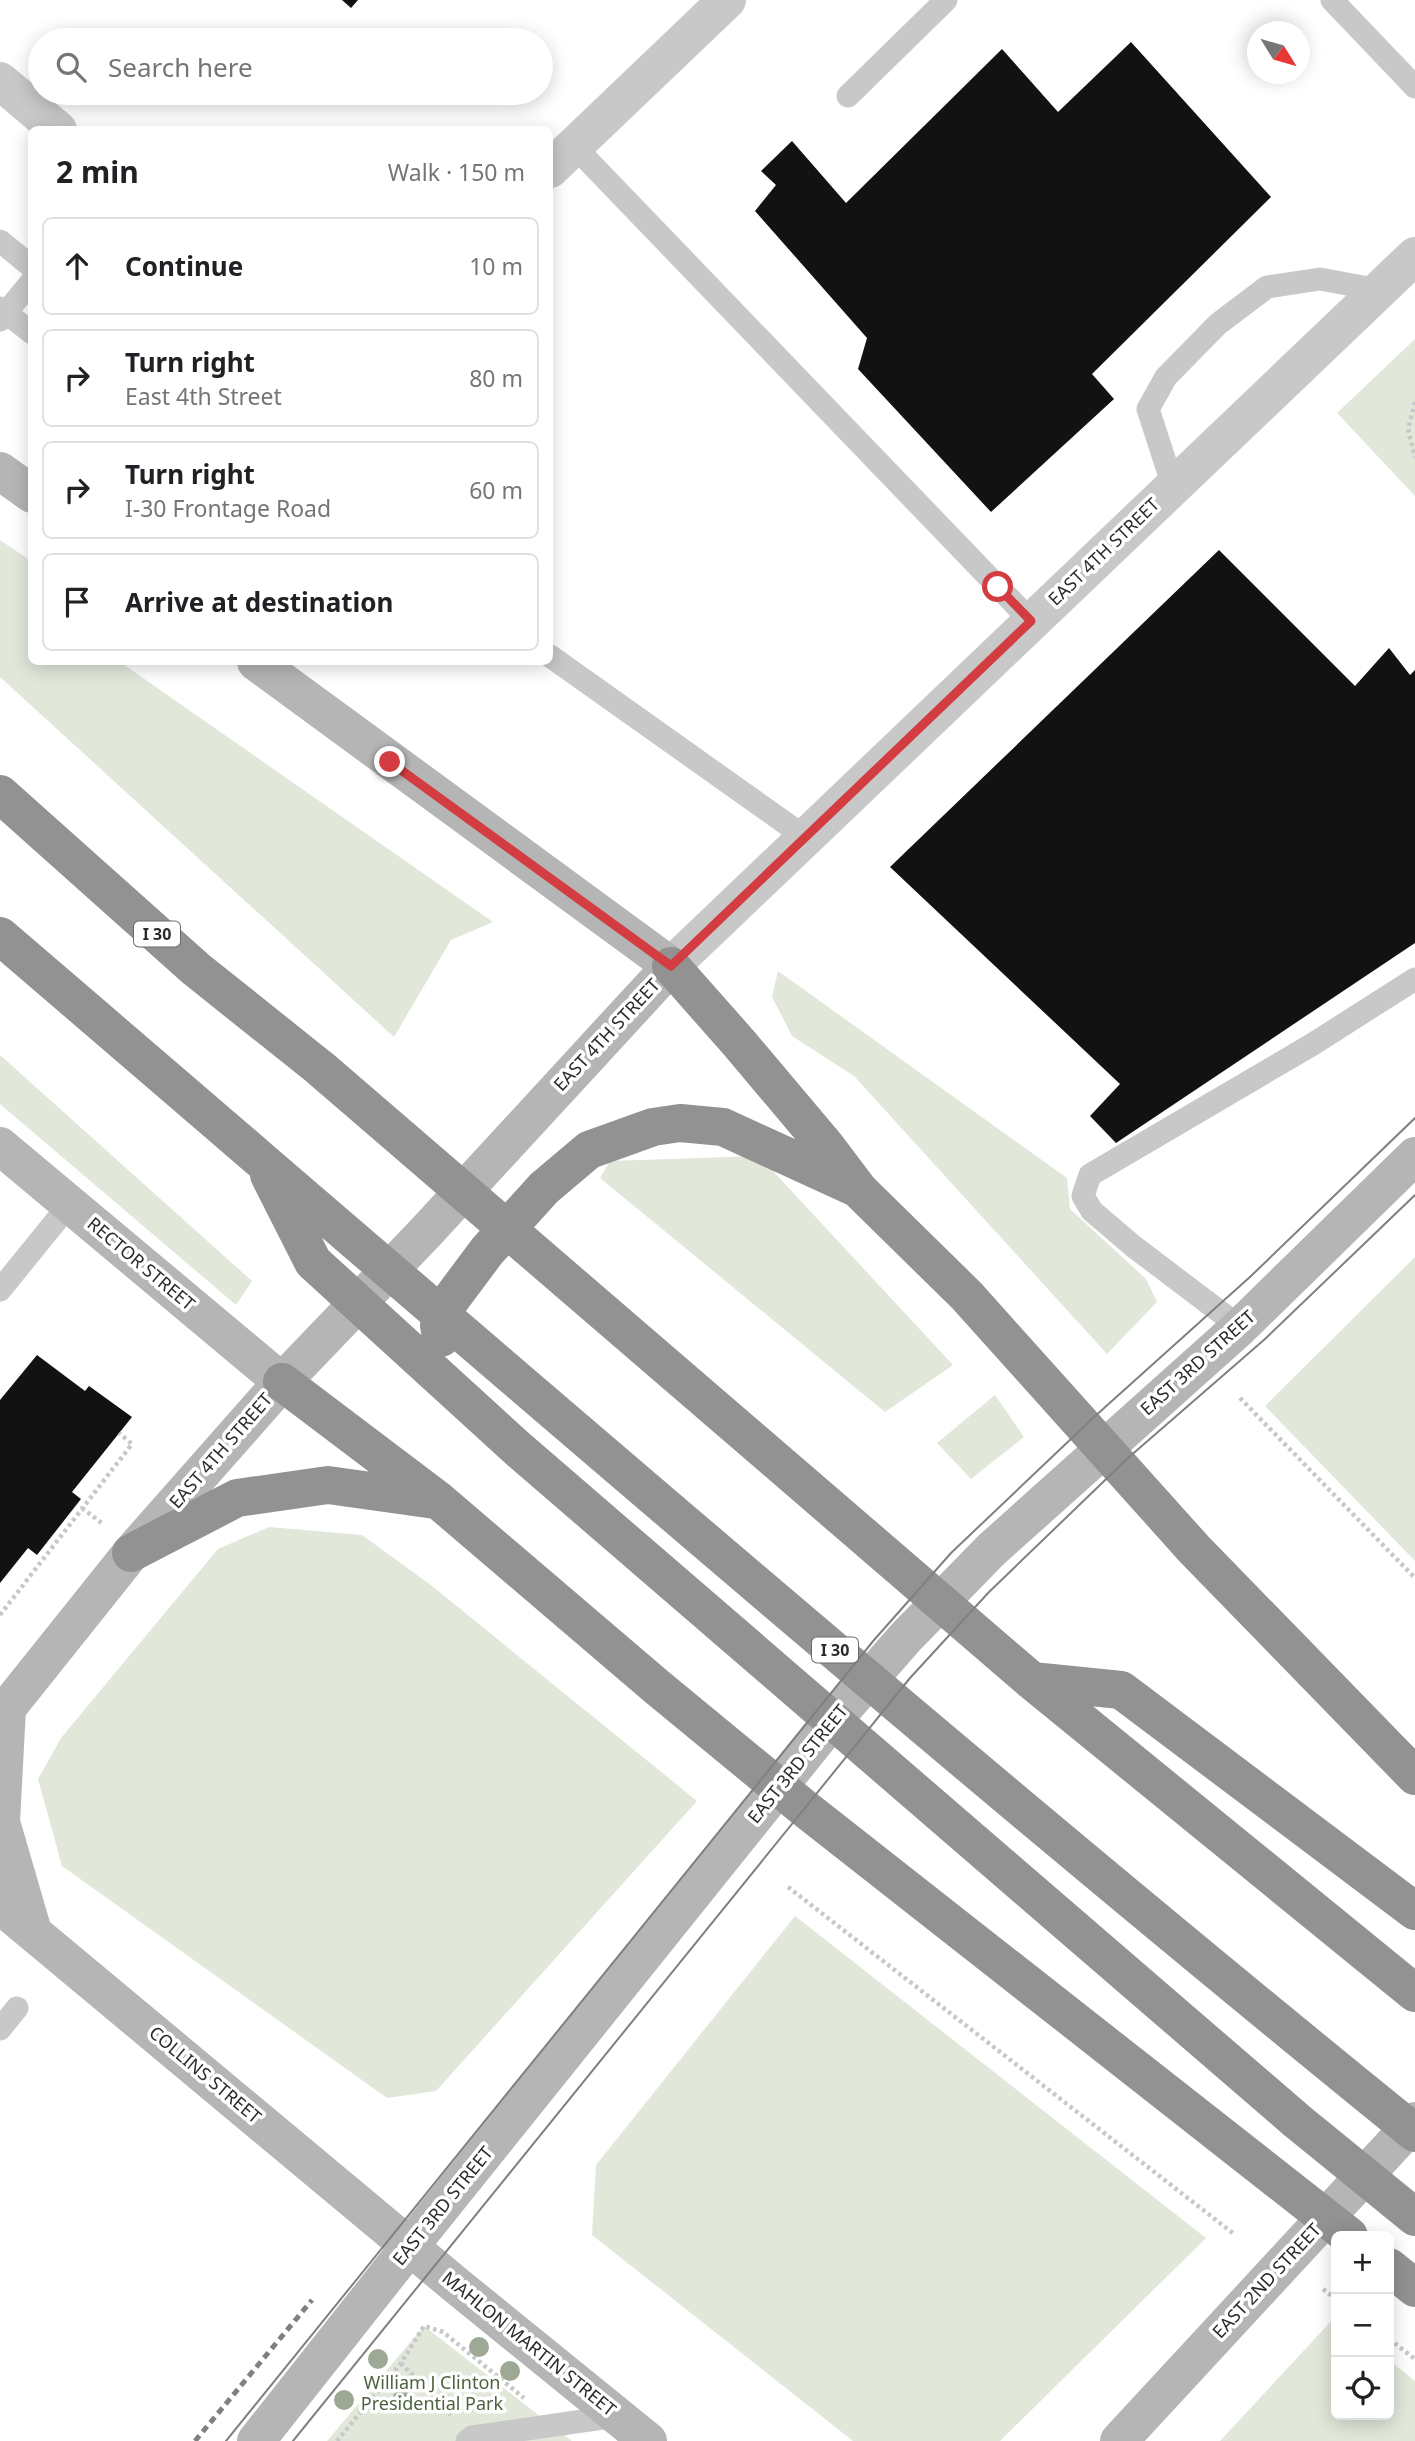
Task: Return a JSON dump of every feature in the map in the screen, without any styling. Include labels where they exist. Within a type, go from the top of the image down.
[{"type":"highway","name":"I 30","points":[[0,794],[196,969],[320,1068],[1032,1681],[1415,1993]]},
{"type":"highway","name":"I 30","points":[[0,936],[806,1626],[1415,2133]]},
{"type":"highway","points":[[671,966],[799,1114],[859,1190],[967,1296],[1194,1549],[1415,1776]]},
{"type":"highway","points":[[821,1734],[463,1381],[441,1346],[439,1325],[449,1302],[467,1277],[544,1188],[589,1150],[653,1127],[680,1123],[723,1127],[859,1190]]},
{"type":"highway","points":[[261,1160],[313,1262],[550,1477],[1297,2122],[1415,2217]]},
{"type":"highway","points":[[282,1382],[438,1500],[804,1808],[1343,2231]]},
{"type":"highway","points":[[131,1553],[237,1498],[328,1485],[438,1500]]},
{"type":"highway","points":[[1032,1681],[1121,1690],[1415,1911]]},
{"type":"highway","points":[[1394,2271],[1415,2288]]},
{"type":"main road","points":[[0,471],[28,491]]},
{"type":"main road","points":[[260,665],[671,966]]},
{"type":"main road","name":"EAST 4TH STREET","points":[[3,1712],[131,1553],[282,1382],[425,1233],[671,966]]},
{"type":"main road","name":"RECTOR STREET","points":[[0,1146],[282,1382]]},
{"type":"main road","name":"EAST 3RD STREET","points":[[256,2441],[821,1734],[906,1637],[991,1550],[1240,1326],[1415,1156]]},
{"type":"main road","points":[[3,1712],[1,1822],[33,1932]]},
{"type":"main road","name":"COLLINS STREET","points":[[0,1905],[410,2246]]},
{"type":"main road","name":"EAST 2ND STREET","points":[[1119,2441],[1415,2121]]},
{"type":"main road","name":"MAHLON MARTIN STREET","points":[[410,2246],[648,2441]]},
{"type":"street","points":[[562,157],[727,0]]},
{"type":"street","points":[[0,81],[28,105]]},
{"type":"street","points":[[28,105],[53,126]]},
{"type":"street","name":"EAST 4TH STREET","points":[[671,966],[1415,256]]},
{"type":"lane","points":[[848,96],[946,0]]},
{"type":"lane","points":[[1332,0],[1415,87]]},
{"type":"lane","points":[[562,157],[1031,621]]},
{"type":"lane","points":[[0,241],[28,264]]},
{"type":"lane","points":[[1173,486],[1148,409],[1166,377],[1218,324],[1267,287],[1320,279],[1379,290]]},
{"type":"lane","points":[[28,285],[2,313],[28,330]]},
{"type":"lane","points":[[553,658],[805,837]]},
{"type":"lane","points":[[1240,1326],[1133,1246],[1092,1211],[1083,1196],[1090,1175],[1313,1044],[1415,979]]},
{"type":"lane","points":[[0,1290],[69,1205]]},
{"type":"lane","points":[[0,2029],[17,2008]]},
{"type":"lane","points":[[470,2439],[617,2416]]},
{"type":"path","points":[[1415,402],[1408,429],[1415,458]]},
{"type":"path","points":[[1240,1398],[1415,1577]]},
{"type":"path","points":[[0,1615],[132,1444],[119,1433]]},
{"type":"path","points":[[82,1508],[103,1524]]},
{"type":"path","points":[[60,1525],[66,1530]]},
{"type":"path","points":[[788,1887],[1234,2234]]},
{"type":"path","points":[[1323,2289],[1331,2295]]},
{"type":"path","points":[[337,2441],[401,2363],[424,2326],[443,2332],[556,2425]]},
{"type":"path","points":[[1394,2343],[1415,2359]]},
{"type":"path","points":[[401,2363],[470,2439]]},
{"type":"green space","points":[[1415,339],[1415,496],[1337,413]]},
{"type":"green space","points":[[0,540],[28,559],[28,665],[124,665],[493,922],[451,940],[394,1037],[0,677]]},
{"type":"green space","points":[[778,971],[1067,1178],[1070,1209],[1146,1279],[1157,1302],[1107,1354],[854,1076],[792,1036],[772,997]]},
{"type":"green space","points":[[0,1055],[252,1281],[236,1305],[0,1104]]},
{"type":"green space","points":[[759,1156],[953,1365],[885,1412],[600,1178],[610,1161]]},
{"type":"green space","points":[[1415,1257],[1415,1561],[1265,1406]]},
{"type":"green space","points":[[995,1395],[1024,1437],[971,1479],[937,1443]]},
{"type":"green space","points":[[269,1527],[362,1535],[432,1586],[697,1801],[436,2091],[387,2098],[62,1866],[38,1779],[61,1738],[218,1549]]},
{"type":"green space","points":[[795,1916],[1206,2238],[1000,2441],[853,2441],[592,2235],[596,2165]]},
{"type":"green space","points":[[1331,2321],[1331,2420],[1394,2420],[1394,2364],[1415,2381],[1415,2441],[1220,2441]]},
{"type":"green space","name":"William J Clinton Presidential Park","points":[[424,2326],[572,2441],[327,2441]]},
{"type":"building","points":[[342,0],[358,0],[351,8]]},
{"type":"building","points":[[1131,42],[1271,197],[1092,374],[1114,399],[991,512],[858,369],[867,338],[755,211],[776,185],[761,171],[792,141],[846,203],[1002,49],[1058,112]]},
{"type":"building","points":[[1219,550],[1355,686],[1389,648],[1410,675],[1415,670],[1415,943],[1116,1143],[1090,1116],[1120,1084],[890,867]]},
{"type":"building","points":[[37,1355],[85,1391],[89,1386],[132,1417],[72,1492],[81,1499],[37,1555],[28,1548],[0,1583],[0,1400]]},
{"type":"tram line","points":[[226,2441],[874,1640],[951,1553],[1093,1418],[1251,1276],[1415,1118]]},
{"type":"tram line","points":[[293,2441],[910,1678],[989,1592],[1128,1458],[1265,1339],[1415,1195]]},
{"type":"railway","points":[[195,2441],[312,2300]]},
{"type":"route","points":[[390,762],[671,966],[1031,621],[998,587]]}]
